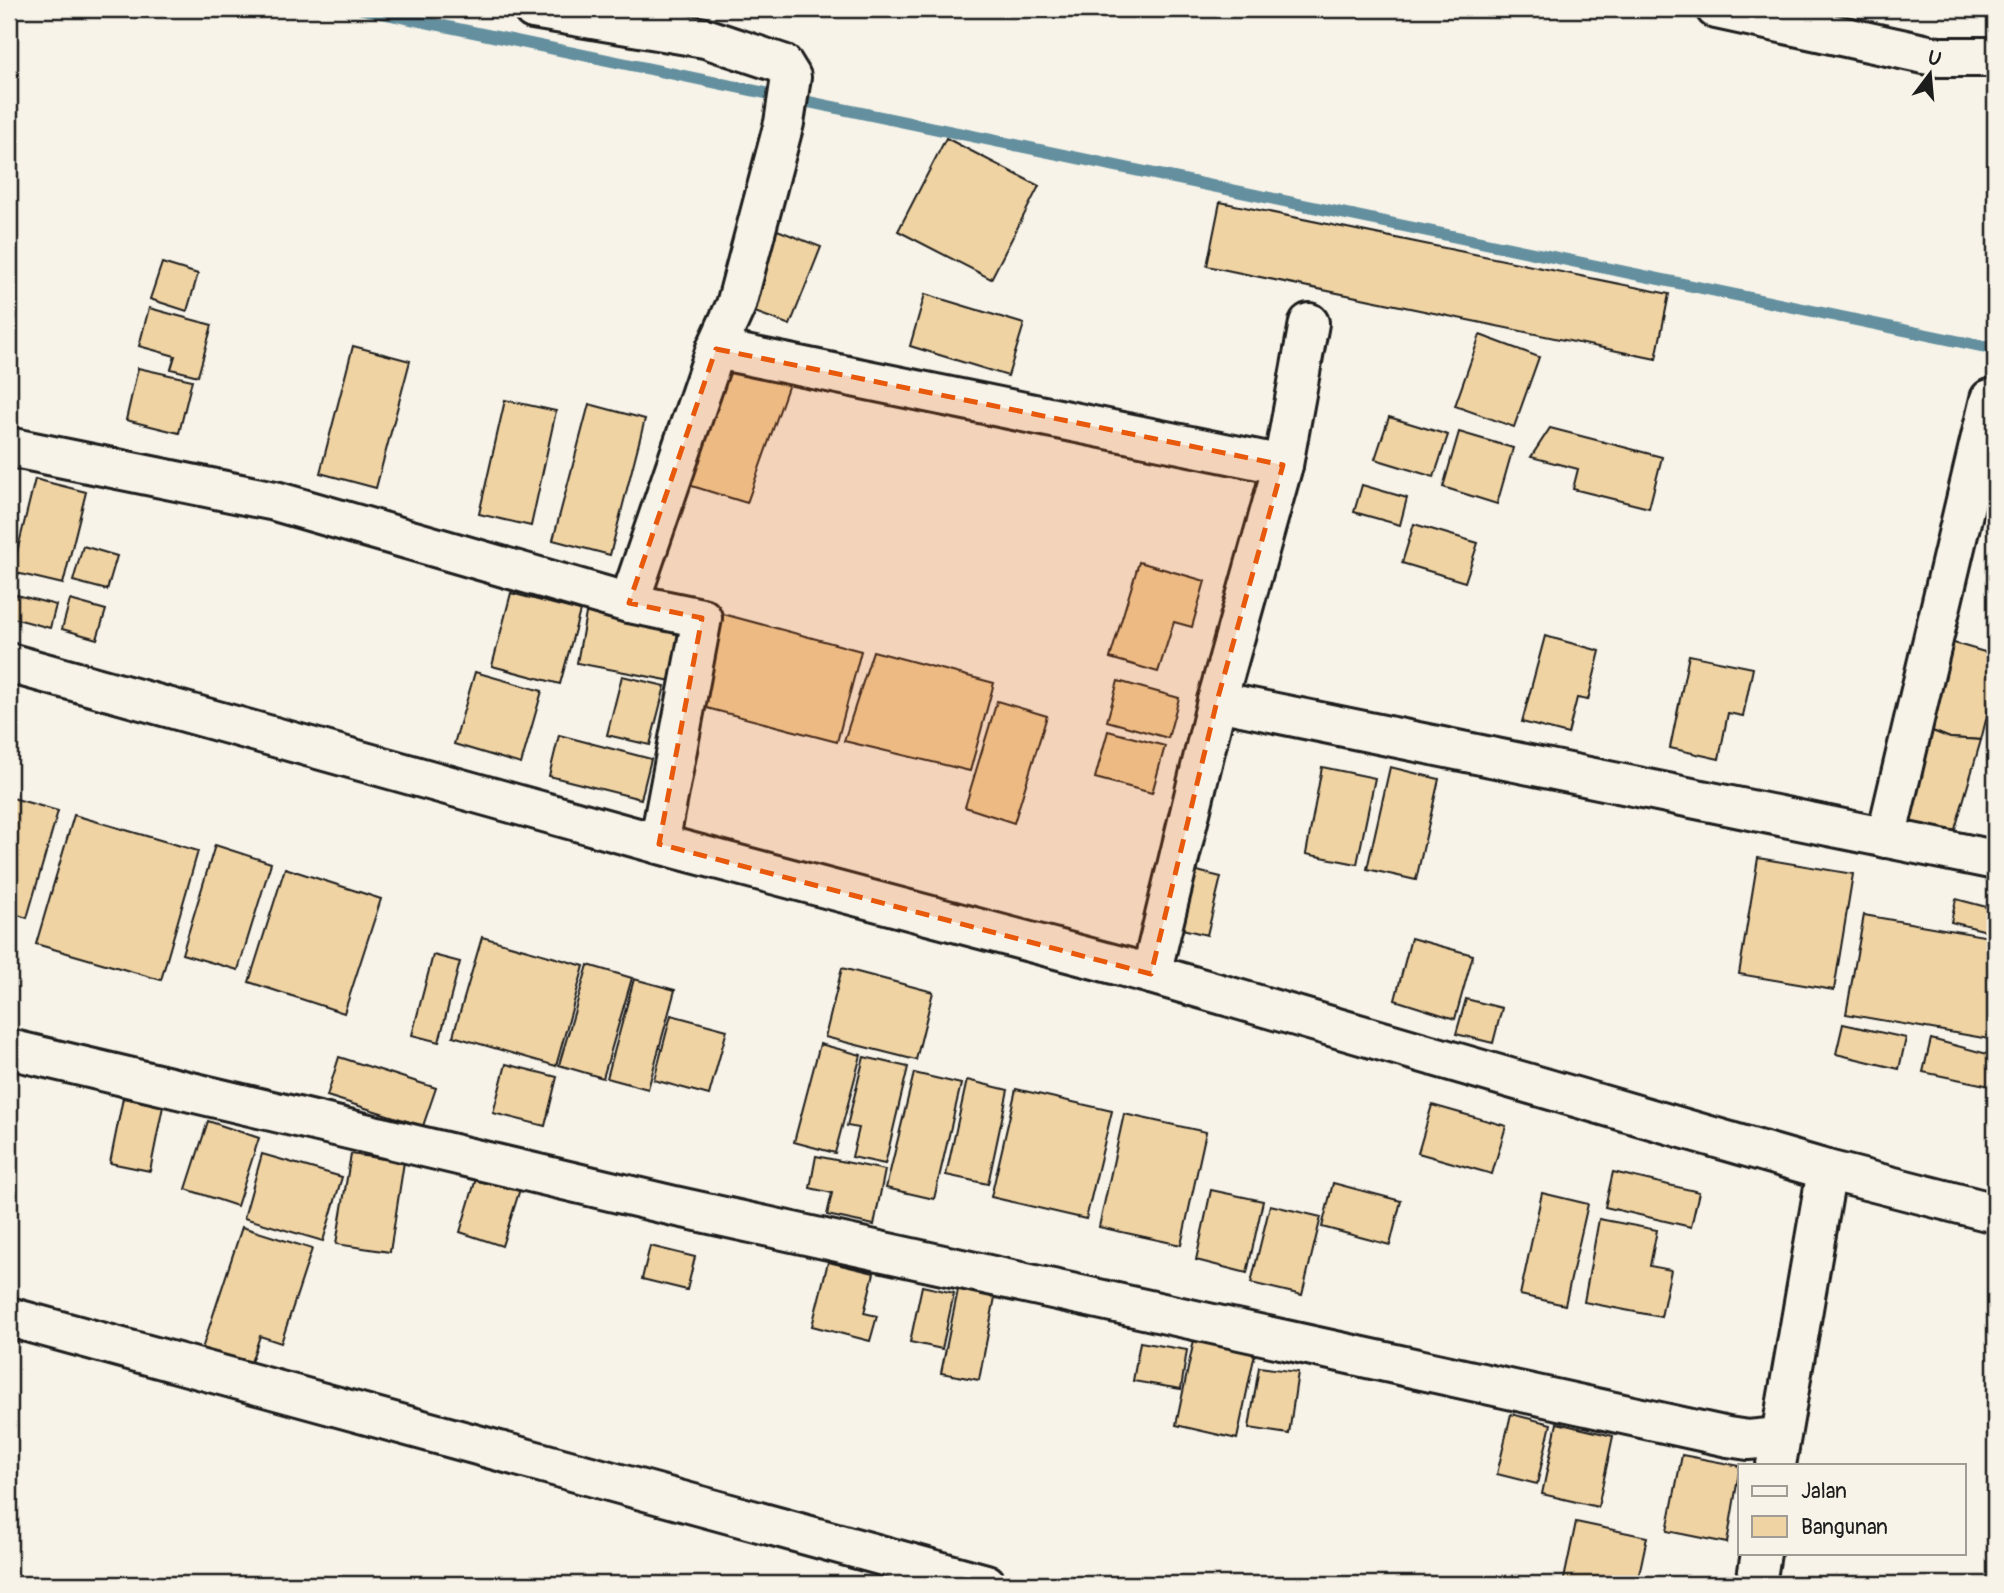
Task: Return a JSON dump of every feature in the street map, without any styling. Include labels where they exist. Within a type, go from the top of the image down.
[{"type":"street","points":[[533,9],[705,38],[783,64],[791,77],[784,123],[736,305],[716,349],[629,603]]},
{"type":"street","points":[[1717,9],[1938,57],[1995,57]]},
{"type":"street","points":[[1151,974],[1217,701],[1283,466],[1309,323]]},
{"type":"street","points":[[716,349],[1283,466]]},
{"type":"street","points":[[1886,838],[1990,399]]},
{"type":"street","points":[[9,447],[275,501],[629,603],[702,618],[659,844]]},
{"type":"street","points":[[9,663],[659,844],[1151,974],[1827,1170],[1995,1213]]},
{"type":"street","points":[[1217,701],[1995,860]]},
{"type":"street","points":[[9,1049],[674,1206],[1748,1440],[1778,1451],[1827,1170]]},
{"type":"street","points":[[9,1317],[986,1584]]},
{"type":"street","points":[[1756,1584],[1761,1554]]},
{"type":"highlighted area","points":[[716,349],[1283,465],[1217,701],[1151,974],[659,844],[702,618],[629,603]]},
{"type":"building","points":[[946,138],[1039,186],[991,279],[898,231]]},
{"type":"building","points":[[1220,202],[1669,294],[1656,359],[1207,266]]},
{"type":"building","points":[[767,226],[821,247],[790,325],[736,305]]},
{"type":"building","points":[[162,263],[198,274],[187,311],[150,299]]},
{"type":"building","points":[[925,294],[1024,324],[1008,376],[910,346]]},
{"type":"building","points":[[149,308],[212,325],[198,376],[171,369],[175,356],[139,346]]},
{"type":"building","points":[[1480,335],[1539,357],[1514,427],[1455,406]]},
{"type":"building","points":[[353,346],[410,361],[376,488],[320,473]]},
{"type":"building","points":[[716,358],[790,381],[747,503],[679,482]]},
{"type":"building","points":[[138,368],[192,380],[179,433],[126,420]]},
{"type":"building","points":[[505,400],[556,411],[531,526],[479,514]]},
{"type":"building","points":[[589,404],[645,419],[610,555],[553,540]]},
{"type":"building","points":[[1389,417],[1448,435],[1434,477],[1375,459]]},
{"type":"building","points":[[1550,428],[1662,457],[1649,508],[1573,489],[1578,469],[1531,457]]},
{"type":"building","points":[[1459,432],[1513,448],[1497,504],[1443,487]]},
{"type":"building","points":[[35,479],[86,492],[63,584],[12,572]]},
{"type":"building","points":[[1362,485],[1407,498],[1400,525],[1354,512]]},
{"type":"building","points":[[1414,524],[1478,543],[1465,582],[1402,563]]},
{"type":"building","points":[[83,546],[117,556],[107,590],[73,581]]},
{"type":"building","points":[[1139,562],[1205,581],[1192,627],[1174,622],[1158,672],[1110,658]]},
{"type":"building","points":[[9,593],[56,605],[50,628],[9,617]]},
{"type":"building","points":[[511,593],[580,611],[560,684],[492,666]]},
{"type":"building","points":[[70,600],[106,610],[97,639],[62,629]]},
{"type":"building","points":[[587,608],[682,625],[672,681],[577,663]]},
{"type":"building","points":[[723,614],[861,651],[837,742],[699,706]]},
{"type":"building","points":[[1545,636],[1600,651],[1588,700],[1577,698],[1568,734],[1522,722]]},
{"type":"building","points":[[1947,641],[1995,655],[1995,684],[1981,740],[1950,738],[1922,727]]},
{"type":"building","points":[[873,651],[994,683],[970,771],[844,741]]},
{"type":"building","points":[[1689,655],[1753,668],[1743,716],[1728,713],[1719,759],[1670,748]]},
{"type":"building","points":[[475,672],[542,691],[521,764],[454,744]]},
{"type":"building","points":[[622,676],[665,686],[650,745],[607,735]]},
{"type":"building","points":[[1118,681],[1179,698],[1168,738],[1107,721]]},
{"type":"building","points":[[997,701],[1047,716],[1014,823],[965,807]]},
{"type":"building","points":[[1922,727],[1950,738],[1981,740],[1951,843],[1896,832]]},
{"type":"building","points":[[1108,731],[1165,746],[1152,793],[1095,778]]},
{"type":"building","points":[[559,735],[651,759],[641,799],[549,776]]},
{"type":"building","points":[[1322,767],[1375,778],[1357,864],[1306,854]]},
{"type":"building","points":[[1390,767],[1439,779],[1416,880],[1367,869]]},
{"type":"building","points":[[9,797],[58,811],[27,918],[9,912]]},
{"type":"building","points":[[74,815],[198,851],[161,980],[36,944]]},
{"type":"building","points":[[215,845],[271,863],[238,970],[182,954]]},
{"type":"building","points":[[1758,858],[1853,874],[1834,990],[1739,974]]},
{"type":"building","points":[[285,868],[381,899],[344,1013],[249,982]]},
{"type":"building","points":[[1185,868],[1221,877],[1207,935],[1170,926]]},
{"type":"building","points":[[1956,899],[1994,909],[1987,931],[1951,922]]},
{"type":"building","points":[[1864,915],[1995,938],[1995,1040],[1846,1014]]},
{"type":"building","points":[[482,937],[584,966],[556,1066],[453,1036]]},
{"type":"building","points":[[1411,938],[1473,955],[1455,1019],[1395,1000]]},
{"type":"building","points":[[433,955],[460,962],[439,1042],[412,1035]]},
{"type":"building","points":[[588,965],[632,978],[603,1078],[559,1065]]},
{"type":"building","points":[[842,968],[933,992],[916,1060],[825,1037]]},
{"type":"building","points":[[634,979],[675,990],[648,1089],[607,1078]]},
{"type":"building","points":[[1466,999],[1502,1008],[1493,1043],[1456,1034]]},
{"type":"building","points":[[671,1015],[727,1030],[709,1095],[654,1080]]},
{"type":"building","points":[[1843,1024],[1906,1038],[1899,1069],[1836,1054]]},
{"type":"building","points":[[1931,1039],[1995,1056],[1995,1087],[1923,1072]]},
{"type":"building","points":[[820,1044],[861,1055],[835,1153],[794,1142]]},
{"type":"building","points":[[339,1057],[436,1088],[423,1126],[327,1096]]},
{"type":"building","points":[[864,1057],[908,1067],[885,1164],[852,1157],[859,1128],[847,1126]]},
{"type":"building","points":[[506,1064],[557,1077],[545,1126],[493,1113]]},
{"type":"building","points":[[914,1073],[961,1084],[934,1199],[886,1188]]},
{"type":"building","points":[[967,1080],[1008,1090],[988,1184],[946,1175]]},
{"type":"building","points":[[1016,1089],[1112,1111],[1086,1219],[991,1197]]},
{"type":"building","points":[[123,1098],[163,1106],[150,1171],[110,1163]]},
{"type":"building","points":[[1432,1105],[1506,1126],[1492,1174],[1418,1153]]},
{"type":"building","points":[[1124,1114],[1206,1132],[1181,1245],[1099,1227]]},
{"type":"building","points":[[208,1121],[259,1138],[237,1206],[186,1189]]},
{"type":"building","points":[[262,1154],[342,1177],[323,1241],[244,1218]]},
{"type":"building","points":[[351,1154],[404,1162],[390,1252],[336,1244]]},
{"type":"building","points":[[816,1156],[885,1170],[874,1225],[827,1215],[832,1193],[810,1188]]},
{"type":"building","points":[[478,1172],[521,1186],[502,1246],[460,1232]]},
{"type":"building","points":[[1613,1172],[1699,1192],[1691,1227],[1605,1207]]},
{"type":"building","points":[[1333,1183],[1401,1201],[1390,1245],[1322,1227]]},
{"type":"building","points":[[1211,1190],[1263,1201],[1247,1273],[1196,1260]]},
{"type":"building","points":[[1542,1193],[1588,1204],[1565,1305],[1520,1295]]},
{"type":"building","points":[[1270,1205],[1321,1217],[1302,1295],[1251,1283]]},
{"type":"building","points":[[1599,1219],[1657,1230],[1650,1266],[1671,1270],[1661,1317],[1584,1302]]},
{"type":"building","points":[[242,1227],[312,1249],[281,1343],[260,1336],[249,1368],[201,1352]]},
{"type":"building","points":[[650,1246],[695,1257],[687,1290],[642,1279]]},
{"type":"building","points":[[828,1262],[874,1273],[864,1313],[877,1316],[870,1341],[812,1326]]},
{"type":"building","points":[[959,1285],[996,1292],[979,1380],[941,1373]]},
{"type":"building","points":[[922,1286],[954,1293],[942,1349],[910,1342]]},
{"type":"building","points":[[1194,1340],[1255,1353],[1237,1439],[1176,1425]]},
{"type":"building","points":[[1140,1342],[1187,1350],[1181,1389],[1133,1381]]},
{"type":"building","points":[[1259,1367],[1298,1372],[1289,1434],[1249,1428]]},
{"type":"building","points":[[1511,1414],[1551,1424],[1537,1484],[1497,1474]]},
{"type":"building","points":[[1557,1423],[1613,1436],[1598,1507],[1542,1494]]},
{"type":"building","points":[[1682,1455],[1738,1466],[1727,1543],[1667,1531]]},
{"type":"building","points":[[1576,1522],[1647,1537],[1637,1584],[1563,1584]]},
{"type":"waterway","points":[[362,9],[1995,349]]}]
